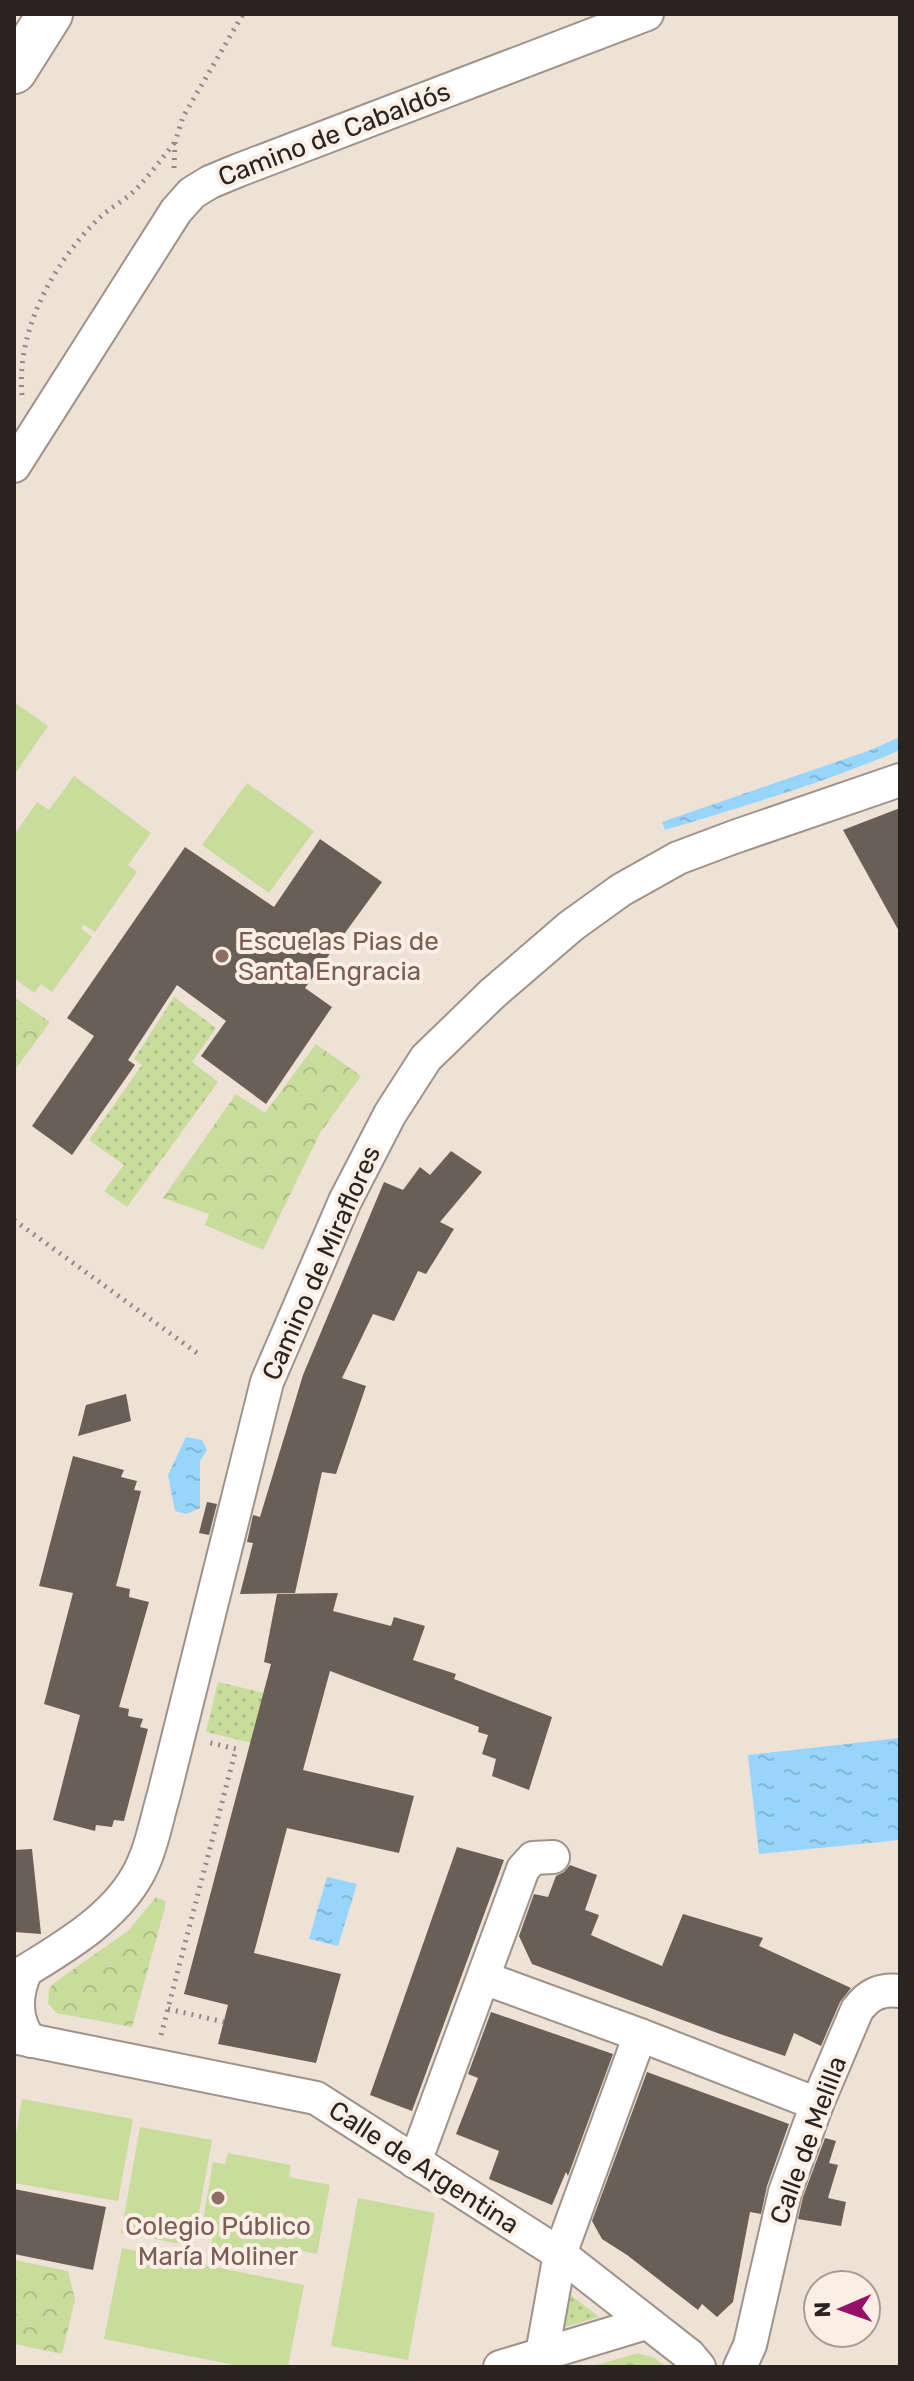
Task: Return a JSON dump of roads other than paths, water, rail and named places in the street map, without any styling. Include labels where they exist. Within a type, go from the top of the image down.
[{"type":"main road","points":[[14,71],[50,14]]},
{"type":"street","name":"Camino de Cabaldós","points":[[14,466],[171,218],[192,193],[210,182],[647,14]]},
{"type":"street","name":"Camino de Miraflores","points":[[23,2039],[18,2012],[20,1974],[103,1918],[137,1876],[151,1839],[179,1735],[267,1382],[345,1201],[390,1114],[426,1058],[492,994],[571,926],[621,890],[678,858],[900,780]]},
{"type":"street","points":[[415,2162],[523,1869],[533,1858],[553,1857]]},
{"type":"street","points":[[484,1978],[817,2104]]},
{"type":"street","name":"Calle de Melilla","points":[[740,2367],[750,2345],[785,2192],[817,2104],[857,2010],[865,1999],[881,1991],[900,1991]]},
{"type":"street","points":[[542,2354],[560,2254],[640,2035]]},
{"type":"street","name":"Calle de Argentina","points":[[23,2039],[305,2094],[337,2110],[560,2254],[689,2355],[699,2367]]},
{"type":"street","points":[[500,2367],[646,2323]]},
{"type":"water","points":[[900,737],[900,750],[871,762],[665,830],[662,822],[868,751]]},
{"type":"water","points":[[186,1437],[202,1440],[207,1450],[200,1461],[200,1508],[186,1514],[175,1511],[168,1475]]},
{"type":"water","points":[[900,1738],[900,1840],[759,1854],[748,1755]]},
{"type":"water","points":[[327,1877],[357,1884],[338,1946],[309,1939]]},
{"type":"place","name":"Escuelas Pias de Santa Engracia","points":[[222,956]]},
{"type":"place","name":"Colegio Público María Moliner","points":[[218,2198]]}]
